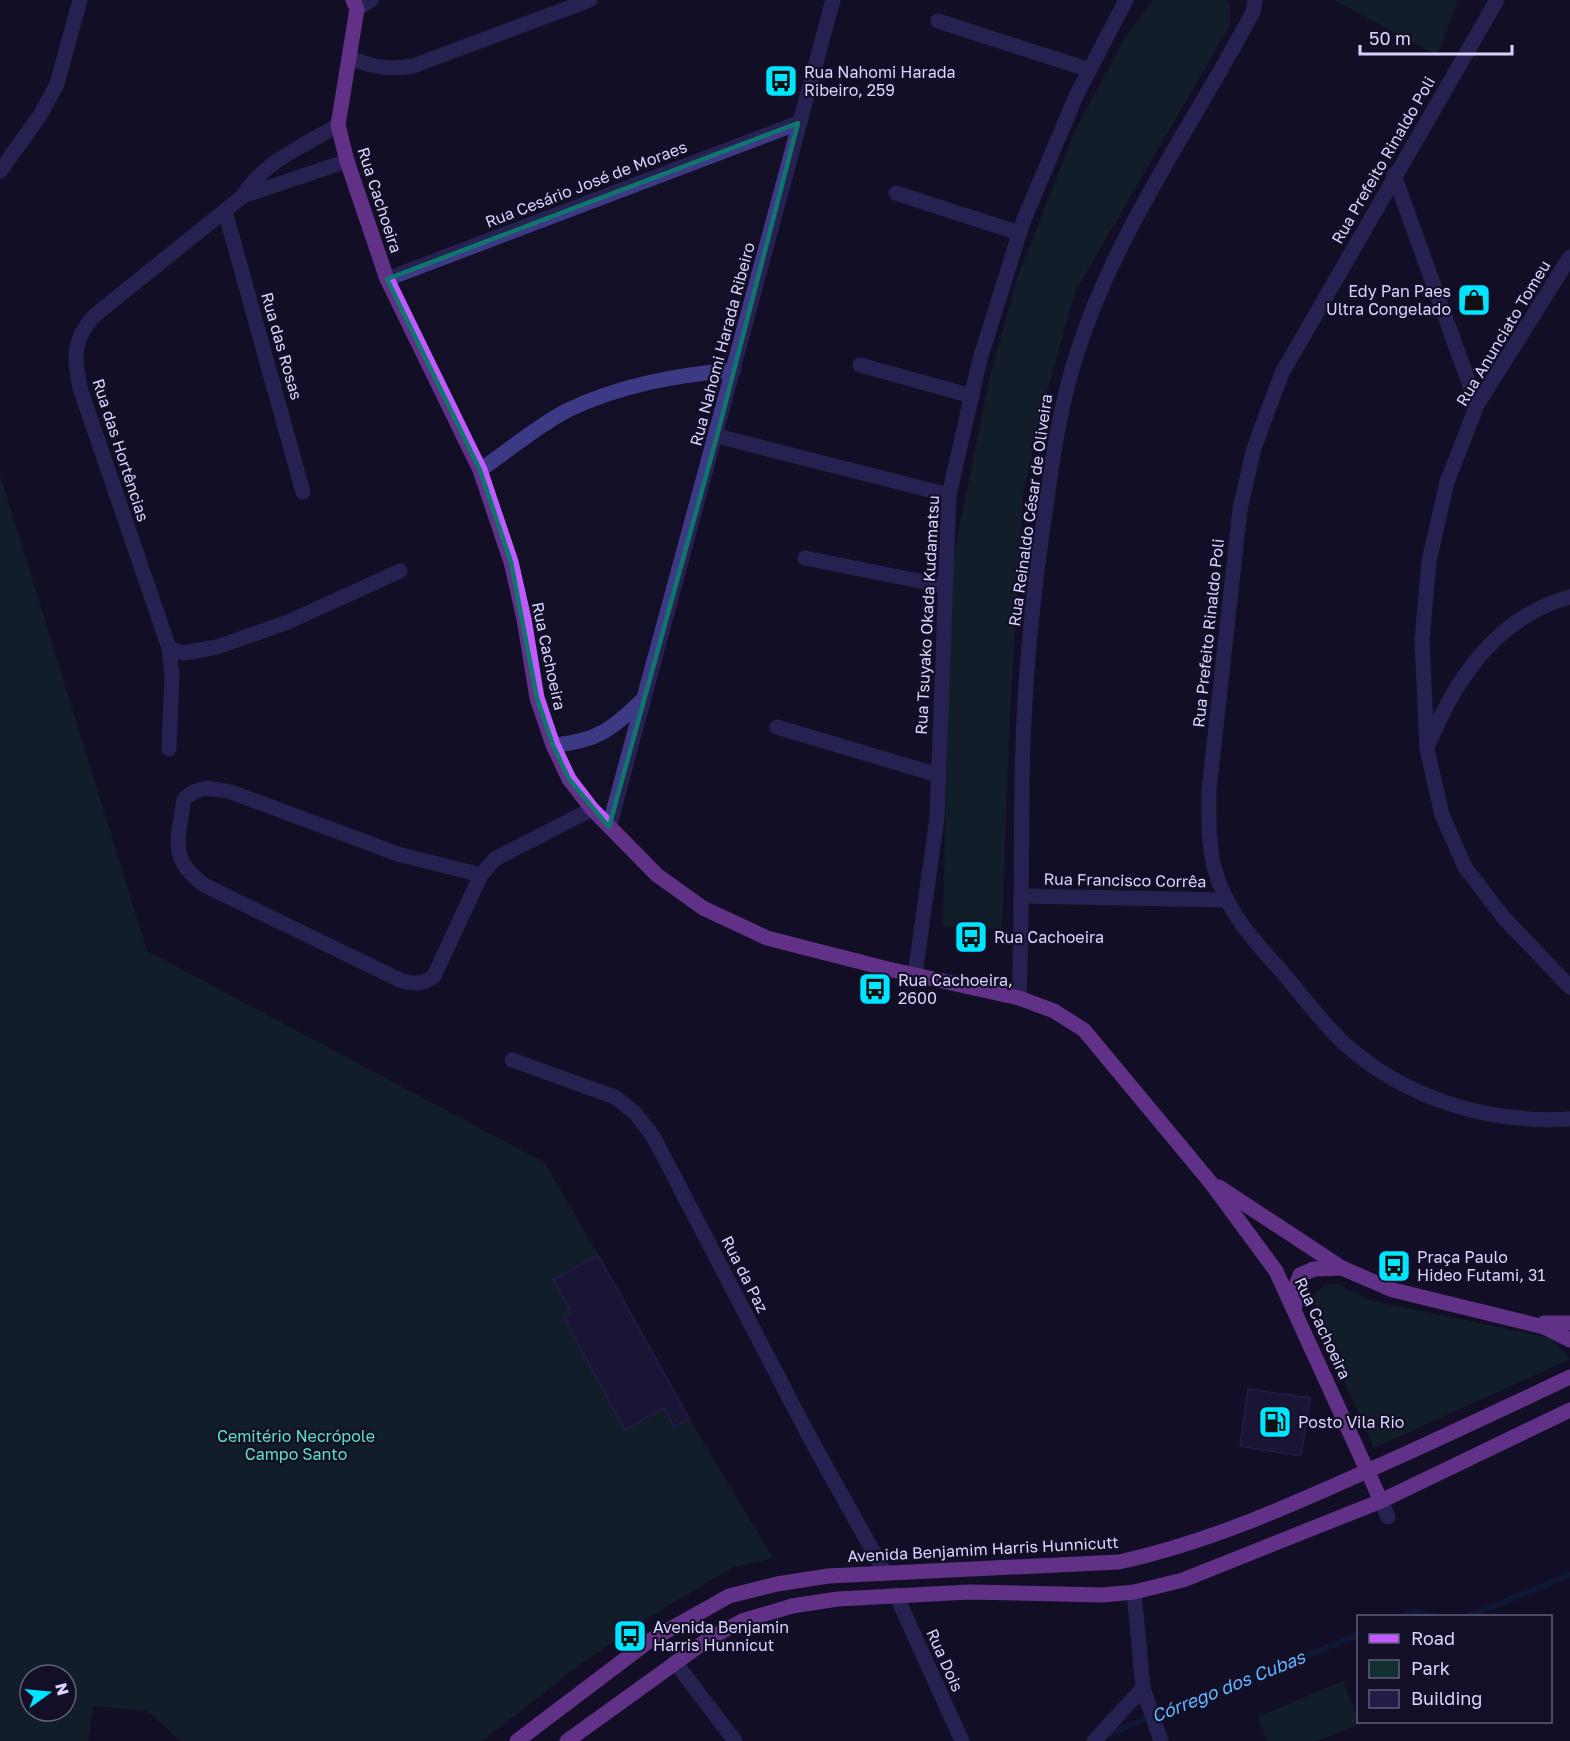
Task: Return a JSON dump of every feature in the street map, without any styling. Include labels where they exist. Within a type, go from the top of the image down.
[{"type":"main road","name":"Rua Cachoeira","points":[[355,4],[350,58],[339,125],[347,161],[387,279],[480,470],[511,562],[524,619],[537,698],[553,745],[569,779],[609,827],[657,875],[704,908],[767,938],[1019,998],[1054,1011],[1083,1030],[1211,1183],[1276,1271],[1381,1501]]},
{"type":"main road","name":"Rua Cachoeira","points":[[1211,1183],[1342,1268],[1393,1290],[1532,1324]]},
{"type":"main road","points":[[1297,1313],[1295,1288],[1300,1275],[1314,1269],[1342,1268]]},
{"type":"main road","points":[[1532,1324],[1570,1323]]},
{"type":"main road","points":[[1532,1324],[1570,1340]]},
{"type":"main road","name":"Avenida Benjamim Harris Hunnicutt","points":[[517,1741],[649,1641],[711,1604],[729,1596],[777,1584],[884,1571],[1119,1562],[1202,1540],[1369,1472],[1570,1377]]},
{"type":"main road","points":[[567,1741],[710,1638],[742,1621],[792,1606],[896,1594],[1036,1592],[1103,1595],[1134,1592],[1183,1580],[1381,1501],[1570,1410]]},
{"type":"street","points":[[2,165],[39,117],[57,84],[80,0]]},
{"type":"street","points":[[355,4],[371,0]]},
{"type":"street","points":[[350,58],[372,66],[392,69],[413,66],[590,0]]},
{"type":"street","name":"Rua Nahomi Harada Ribeiro","points":[[609,827],[833,0]]},
{"type":"street","name":"Rua Tsuyako Okada Kudamatsu","points":[[915,975],[937,818],[949,495],[980,359],[1019,233],[1090,70],[1126,0]]},
{"type":"street","name":"Rua Reinaldo César de Oliveira","points":[[1019,998],[1023,896],[1022,783],[1032,601],[1062,403],[1078,351],[1112,266],[1142,205],[1253,12],[1254,0]]},
{"type":"street","name":"Rua Prefeito Rinaldo Poli","points":[[1497,0],[1394,175],[1282,373],[1251,459],[1240,509],[1209,790],[1209,831],[1214,867],[1226,900],[1247,933],[1345,1044],[1383,1073],[1425,1095],[1468,1112],[1549,1121],[1570,1119]]},
{"type":"street","points":[[938,21],[1090,70]]},
{"type":"street","name":"Rua Cesário José de Moraes","points":[[387,279],[798,123]]},
{"type":"street","name":"Rua das Hortências","points":[[169,749],[172,698],[168,648],[80,387],[75,360],[79,333],[94,316],[243,196],[251,182],[266,169],[339,125]]},
{"type":"street","name":"Rua das Hortências","points":[[243,196],[347,161]]},
{"type":"street","points":[[1394,175],[1477,405]]},
{"type":"street","points":[[896,193],[1019,233]]},
{"type":"street","name":"Rua das Rosas","points":[[225,211],[303,492]]},
{"type":"street","name":"Rua Anunciato Tomeu","points":[[1570,258],[1477,405],[1447,482],[1429,561],[1422,640],[1427,749],[1442,815],[1465,867],[1503,917],[1570,987]]},
{"type":"street","points":[[860,365],[972,396]]},
{"type":"street","points":[[480,470],[567,411],[609,394],[683,375],[734,370]]},
{"type":"street","points":[[717,435],[949,495]]},
{"type":"street","points":[[805,558],[944,585]]},
{"type":"street","points":[[168,648],[183,653],[217,647],[288,622],[400,571]]},
{"type":"street","points":[[1427,749],[1442,711],[1486,646],[1515,622],[1553,601],[1570,597]]},
{"type":"street","points":[[553,745],[589,740],[607,732],[645,697]]},
{"type":"street","points":[[777,727],[938,775]]},
{"type":"street","points":[[481,875],[398,854],[231,792],[205,787],[194,790],[184,799],[177,846],[180,861],[189,875],[206,886],[402,981],[415,984],[426,982],[434,976],[481,875],[495,859],[592,808]]},
{"type":"street","name":"Rua Francisco Corrêa","points":[[1023,896],[1226,900]]},
{"type":"street","name":"Rua da Paz","points":[[512,1060],[615,1097],[635,1113],[653,1136],[810,1438],[884,1571]]},
{"type":"street","points":[[1381,1501],[1388,1517]]},
{"type":"street","points":[[1134,1592],[1143,1688],[1161,1741]]},
{"type":"street","name":"Rua Dois","points":[[896,1594],[962,1741]]},
{"type":"street","points":[[675,1662],[735,1741]]},
{"type":"street","points":[[1094,1741],[1143,1688]]},
{"type":"highlighted area","points":[[798,123],[717,436],[609,827],[569,779],[553,745],[537,698],[511,562],[480,470],[387,279]]},
{"type":"green space","points":[[1153,0],[1225,0],[1230,5],[1230,25],[1075,292],[1045,399],[1023,494],[1009,731],[1002,930],[943,926],[951,568],[990,376],[1018,276],[1075,131],[1124,39]]},
{"type":"green space","points":[[1335,0],[1458,0],[1437,56]]},
{"type":"green space","name":"Cemitério Necrópole Campo Santo","points":[[0,475],[147,951],[545,1163],[598,1255],[554,1280],[572,1313],[564,1318],[625,1429],[664,1408],[674,1426],[689,1418],[773,1558],[731,1568],[649,1617],[574,1669],[482,1741],[180,1741],[148,1711],[93,1706],[88,1741],[0,1741]]},
{"type":"green space","points":[[1338,1284],[1368,1300],[1550,1338],[1570,1359],[1374,1448],[1318,1321],[1313,1297],[1324,1285]]},
{"type":"green space","points":[[1343,1681],[1357,1716],[1357,1723],[1360,1724],[1316,1741],[1267,1741],[1258,1717]]},
{"type":"building","points":[[598,1255],[689,1418],[674,1427],[664,1408],[625,1430],[564,1318],[572,1313],[553,1280]]},
{"type":"building","name":"Posto Vila Rio","points":[[1248,1389],[1310,1398],[1301,1456],[1240,1446]]},
{"type":"waterway","name":"Córrego dos Cubas","points":[[1471,1615],[1570,1575]]},
{"type":"waterway","name":"Córrego dos Cubas","points":[[1406,1615],[1416,1611],[1430,1615]]},
{"type":"waterway","name":"Córrego dos Cubas","points":[[1106,1735],[1357,1635]]},
{"type":"place","name":"Rua Nahomi Harada Ribeiro, 259","points":[[781,81]]},
{"type":"place","name":"Edy Pan Paes Ultra Congelado","points":[[1474,300]]},
{"type":"place","name":"Rua Cachoeira","points":[[971,937]]},
{"type":"place","name":"Rua Cachoeira, 2600","points":[[875,989]]},
{"type":"place","name":"Praça Paulo Hideo Futami, 31","points":[[1394,1266]]},
{"type":"place","name":"Posto Vila Rio","points":[[1275,1422]]},
{"type":"place","name":"Avenida Benjamin Harris Hunnicut","points":[[630,1636]]}]
